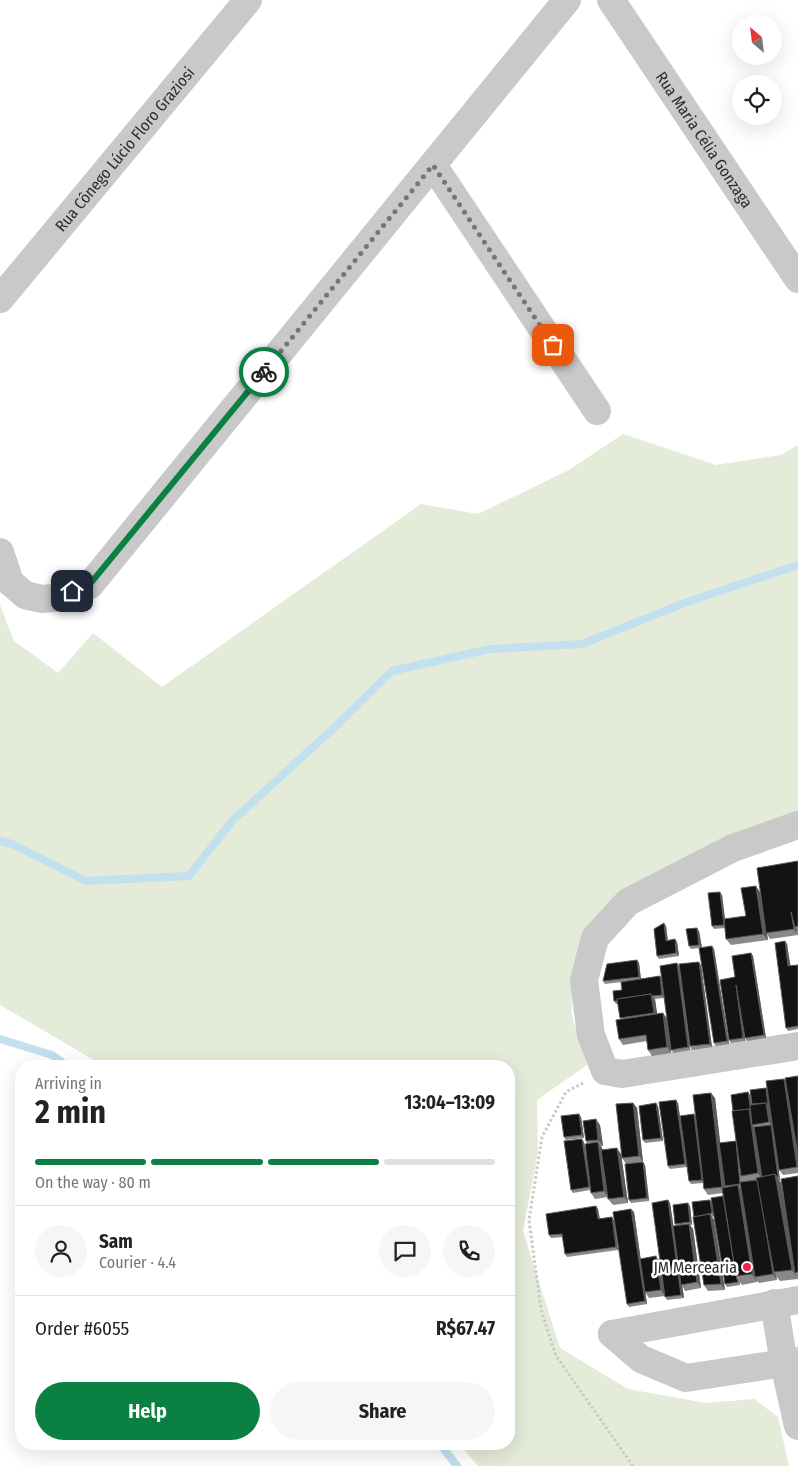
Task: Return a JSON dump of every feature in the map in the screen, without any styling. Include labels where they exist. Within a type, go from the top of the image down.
[{"type":"street","name":"Rua Cônego Lúcio Floro Graziosi","points":[[0,299],[248,0]]},
{"type":"street","points":[[0,552],[10,582],[25,595],[42,599],[54,598],[90,584],[567,0]]},
{"type":"street","name":"Rua Maria Célia Gonzaga","points":[[611,0],[798,279]]},
{"type":"street","points":[[433,165],[597,412]]},
{"type":"street","points":[[798,825],[733,848],[628,902],[595,938],[584,980],[591,1036],[605,1071],[622,1074],[798,1046]]},
{"type":"street","points":[[791,1362],[686,1378],[641,1359],[612,1334],[786,1301],[798,1426]]},
{"type":"path","points":[[605,1071],[566,1092],[542,1137],[529,1220],[541,1310],[556,1356],[633,1466]]},
{"type":"green space","points":[[623,434],[716,465],[781,455],[798,445],[798,818],[581,943],[571,1012],[587,1065],[537,1100],[538,1152],[523,1231],[560,1348],[628,1389],[706,1403],[754,1399],[778,1417],[789,1466],[478,1466],[464,1450],[515,1450],[515,1060],[94,1060],[0,1005],[0,605],[14,641],[58,673],[93,633],[162,687],[421,504],[478,514],[569,470]]},
{"type":"building","points":[[798,861],[798,926],[795,927],[791,912],[794,929],[766,933],[757,868]]},
{"type":"building","points":[[756,886],[763,934],[726,939],[724,919],[746,916],[741,888]]},
{"type":"building","points":[[720,892],[724,925],[712,926],[708,893]]},
{"type":"building","points":[[664,923],[666,941],[675,939],[676,953],[657,956],[654,929]]},
{"type":"building","points":[[697,928],[699,945],[689,946],[686,929]]},
{"type":"building","points":[[785,941],[788,966],[798,965],[798,1026],[786,1028],[775,943]]},
{"type":"building","points":[[712,946],[727,1041],[714,1043],[699,948]]},
{"type":"building","points":[[751,953],[764,1035],[745,1038],[736,985],[743,1038],[729,1040],[720,980],[735,977],[732,956]]},
{"type":"building","points":[[637,960],[639,977],[603,981],[607,964]]},
{"type":"building","points":[[699,962],[710,1044],[690,1046],[679,964]]},
{"type":"building","points":[[677,963],[688,1047],[671,1050],[660,966]]},
{"type":"building","points":[[660,976],[662,995],[652,996],[651,994],[614,1001],[613,991],[622,990],[621,982]]},
{"type":"building","points":[[651,994],[654,1013],[620,1018],[617,999]]},
{"type":"building","points":[[663,1013],[667,1047],[648,1050],[646,1035],[619,1039],[616,1020]]},
{"type":"building","points":[[798,1076],[798,1155],[785,1078]]},
{"type":"building","points":[[784,1079],[797,1167],[779,1170],[766,1081]]},
{"type":"building","points":[[766,1088],[768,1106],[766,1103],[752,1104],[750,1090]]},
{"type":"building","points":[[748,1092],[751,1112],[749,1109],[733,1111],[731,1095]]},
{"type":"building","points":[[711,1093],[722,1187],[704,1189],[693,1095]]},
{"type":"building","points":[[676,1100],[685,1164],[668,1166],[659,1102]]},
{"type":"building","points":[[633,1103],[639,1156],[622,1158],[616,1104]]},
{"type":"building","points":[[656,1103],[661,1138],[643,1140],[639,1106]]},
{"type":"building","points":[[766,1103],[769,1122],[752,1125],[750,1105]]},
{"type":"building","points":[[749,1109],[758,1173],[741,1176],[732,1111]]},
{"type":"building","points":[[579,1114],[582,1135],[564,1137],[561,1116]]},
{"type":"building","points":[[694,1114],[702,1180],[689,1181],[680,1116]]},
{"type":"building","points":[[596,1119],[598,1140],[586,1141],[583,1121]]},
{"type":"building","points":[[771,1125],[778,1177],[775,1174],[762,1177],[754,1127]]},
{"type":"building","points":[[582,1139],[589,1187],[571,1190],[564,1141]]},
{"type":"building","points":[[736,1141],[740,1184],[725,1186],[719,1143]]},
{"type":"building","points":[[598,1142],[604,1191],[591,1193],[585,1144]]},
{"type":"building","points":[[617,1148],[624,1197],[608,1199],[601,1150]]},
{"type":"building","points":[[643,1162],[647,1198],[629,1200],[625,1164]]},
{"type":"building","points":[[775,1174],[792,1270],[774,1272],[756,1178]]},
{"type":"building","points":[[798,1176],[798,1272],[795,1273],[781,1179]]},
{"type":"building","points":[[757,1180],[773,1274],[755,1277],[740,1182]]},
{"type":"building","points":[[738,1185],[752,1274],[736,1276],[722,1188]]},
{"type":"building","points":[[723,1196],[738,1282],[725,1284],[711,1198]]},
{"type":"building","points":[[668,1200],[681,1295],[665,1297],[652,1203]]},
{"type":"building","points":[[710,1200],[712,1213],[694,1217],[692,1202]]},
{"type":"building","points":[[688,1203],[690,1222],[675,1224],[673,1205]]},
{"type":"building","points":[[596,1206],[598,1219],[612,1217],[616,1247],[565,1254],[562,1234],[549,1235],[546,1214]]},
{"type":"building","points":[[631,1209],[645,1301],[627,1304],[613,1212]]},
{"type":"building","points":[[710,1214],[721,1284],[704,1285],[693,1217]]},
{"type":"building","points":[[689,1224],[697,1282],[681,1285],[673,1226]]},
{"type":"building","points":[[656,1256],[661,1290],[645,1292],[640,1259]]},
{"type":"waterway","points":[[0,841],[12,844],[86,881],[189,876],[232,821],[336,726],[392,671],[490,649],[582,644],[687,602],[798,565]]},
{"type":"waterway","points":[[0,1039],[52,1055],[59,1060]]},
{"type":"waterway","points":[[445,1450],[457,1466]]},
{"type":"way so far","points":[[264,372],[433,165],[553,345]]},
{"type":"place","name":"JM Mercearia","points":[[747,1267]]},
{"type":"route","points":[[72,591],[90,584],[264,372]]}]
